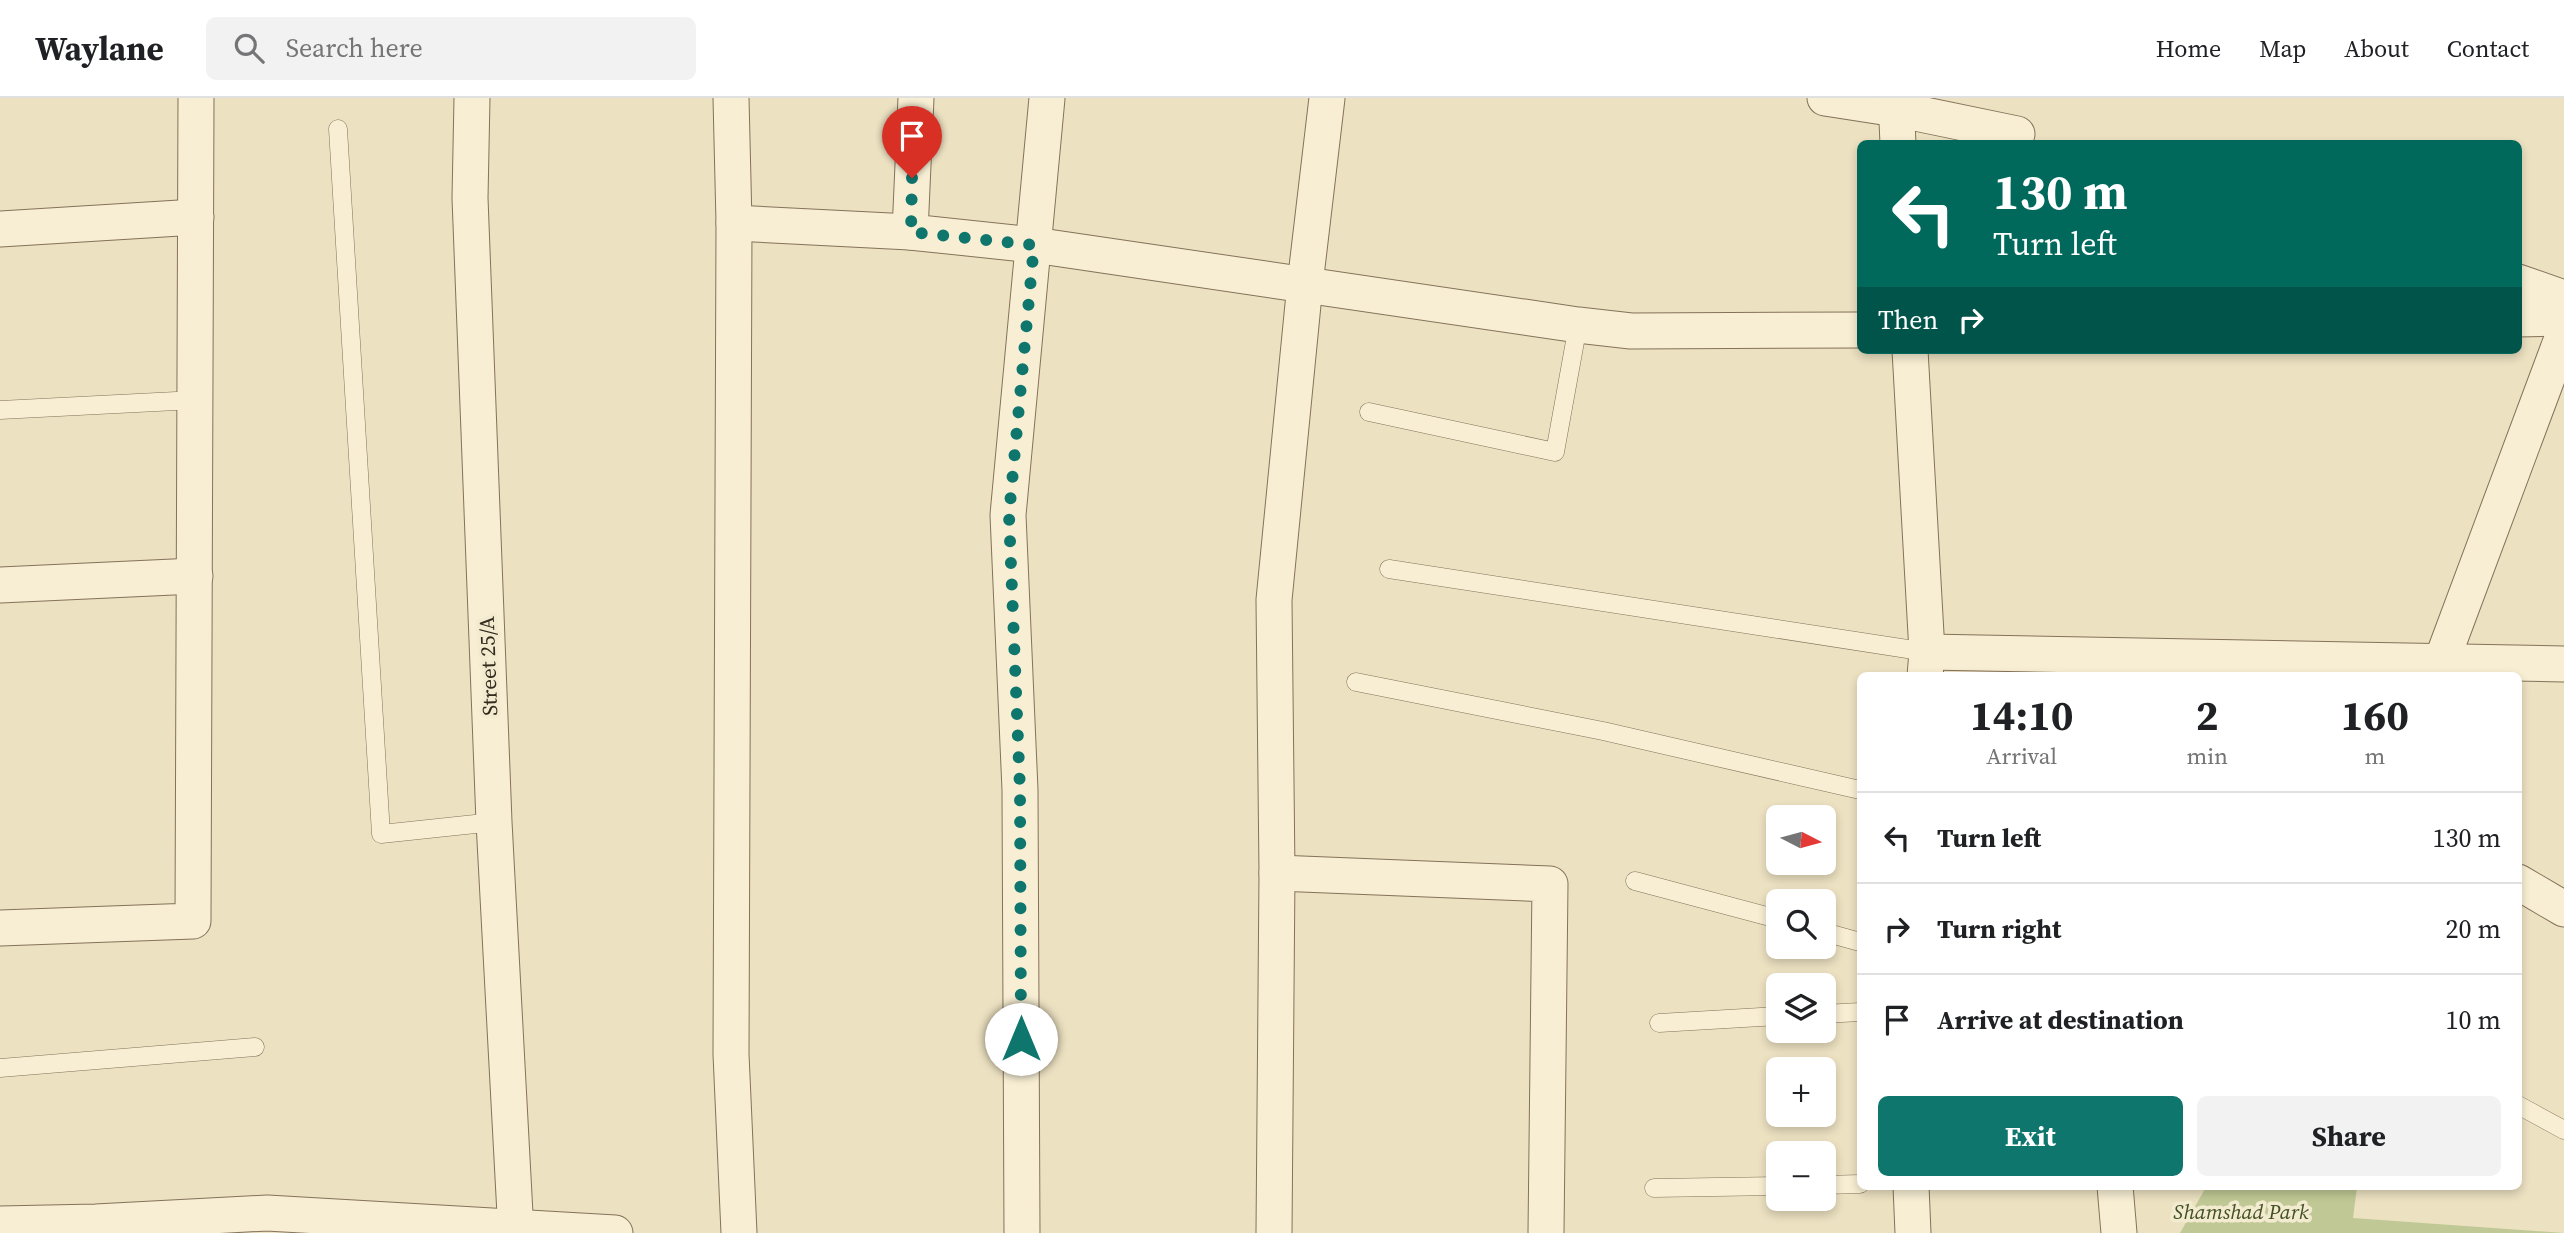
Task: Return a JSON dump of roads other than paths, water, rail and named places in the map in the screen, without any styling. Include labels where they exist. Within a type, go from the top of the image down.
[{"type":"street","points":[[0,928],[193,921],[196,98]]},
{"type":"street","name":"Street 25/A","points":[[472,98],[470,198],[494,822],[516,1230]]},
{"type":"street","points":[[731,98],[734,223],[731,1054],[738,1233]]},
{"type":"street","points":[[911,232],[916,98]]},
{"type":"street","points":[[1022,1233],[1020,790],[1009,515],[1047,98]]},
{"type":"street","points":[[1275,1233],[1275,600],[1305,284],[1327,98]]},
{"type":"street","points":[[1825,98],[1896,104],[2017,134]]},
{"type":"street","points":[[1896,104],[1898,140]]},
{"type":"street","points":[[0,229],[196,218]]},
{"type":"street","points":[[734,223],[911,232],[1034,245],[1631,331],[1857,330]]},
{"type":"street","points":[[2522,283],[2564,298]]},
{"type":"street","points":[[2522,319],[2564,318]]},
{"type":"street","points":[[2440,668],[2564,333]]},
{"type":"street","points":[[1910,354],[1926,664],[2440,668],[2564,664]]},
{"type":"street","points":[[0,585],[195,576]]},
{"type":"street","points":[[1277,873],[1550,884],[1546,1233]]},
{"type":"street","points":[[2522,884],[2564,909]]},
{"type":"street","points":[[1911,1190],[1913,1233]]},
{"type":"street","points":[[2115,1190],[2119,1233]]},
{"type":"street","points":[[0,1224],[96,1228],[267,1213],[516,1230],[615,1233]]},
{"type":"lane","points":[[338,129],[381,834],[494,822]]},
{"type":"lane","points":[[1369,412],[1555,452],[1577,325]]},
{"type":"lane","points":[[0,410],[196,400]]},
{"type":"lane","points":[[1388,569],[1926,664]]},
{"type":"lane","points":[[1356,682],[1602,731],[1857,789]]},
{"type":"lane","points":[[1635,881],[1766,916]]},
{"type":"lane","points":[[1836,935],[1857,941]]},
{"type":"lane","points":[[1836,1013],[1857,1012]]},
{"type":"lane","points":[[1659,1023],[1766,1017]]},
{"type":"lane","points":[[0,1069],[255,1046]]},
{"type":"lane","points":[[2522,1107],[2564,1130]]},
{"type":"lane","points":[[1836,1185],[1857,1184]]},
{"type":"lane","points":[[1654,1188],[1766,1186]]},
{"type":"park label","name":"Shamshad Park","points":[[2241,1211]]}]
